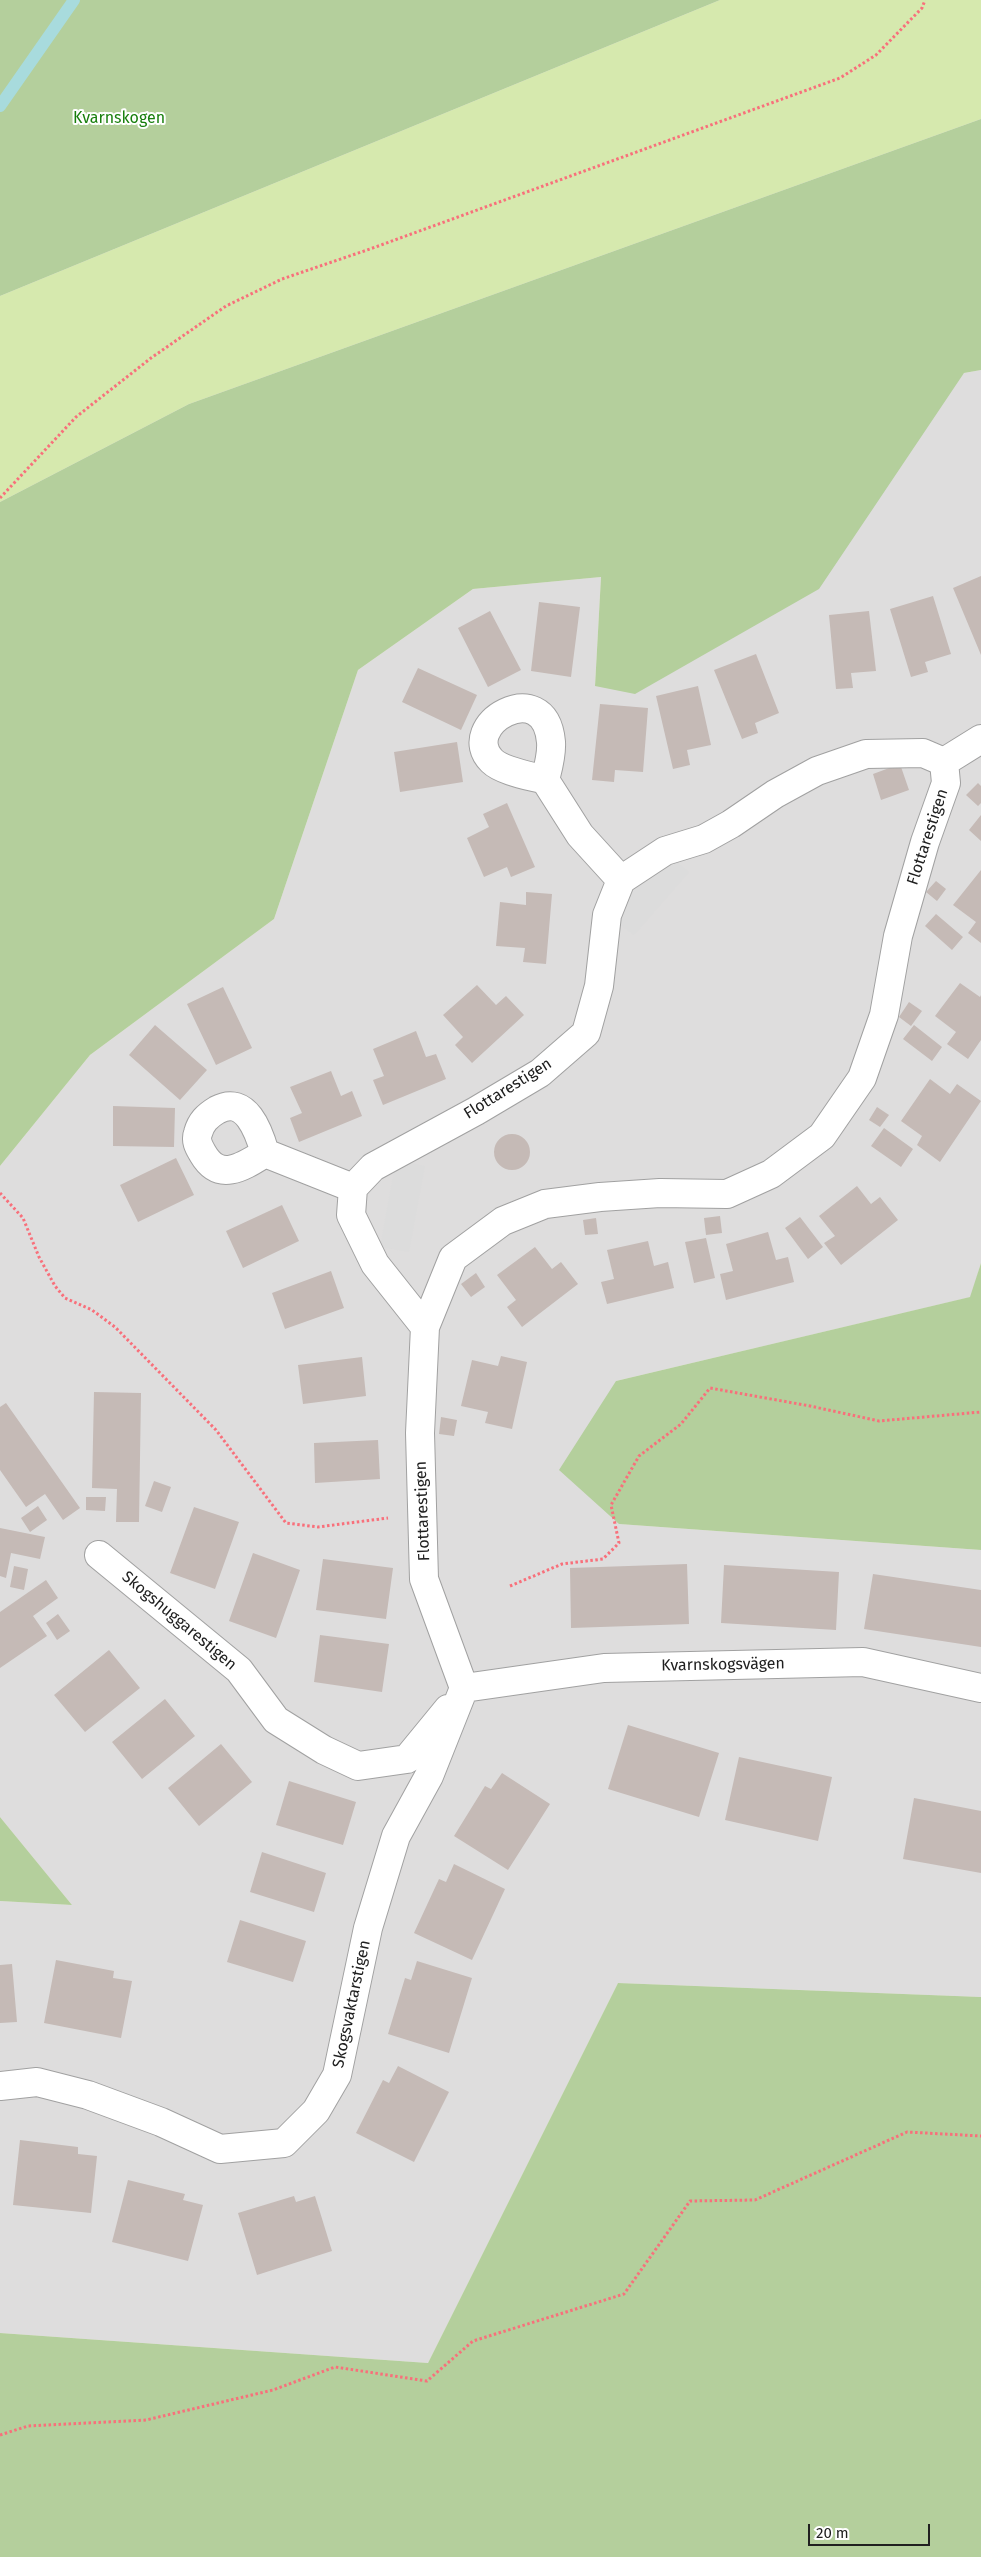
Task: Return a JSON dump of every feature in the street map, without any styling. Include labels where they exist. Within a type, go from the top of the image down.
[{"type":"street","points":[[545,780],[580,835],[621,880],[665,851],[704,839],[731,824],[775,794],[817,771],[866,754],[923,753],[944,762],[981,739]]},
{"type":"street","name":"Flottarestigen","points":[[464,1688],[424,1579],[420,1433],[425,1327],[453,1258],[503,1220],[545,1204],[600,1197],[660,1193],[727,1194],[771,1174],[822,1136],[862,1078],[884,1015],[898,936],[946,783],[944,762]]},
{"type":"street","name":"Flottarestigen","points":[[353,1188],[373,1167],[476,1111],[540,1073],[586,1032],[599,986],[607,914],[621,880]]},
{"type":"street","points":[[265,1153],[353,1188],[351,1215],[375,1264],[425,1327]]},
{"type":"street","name":"Skogshuggarestigen","points":[[99,1555],[239,1670],[276,1720],[324,1750],[358,1766],[407,1759],[464,1688]]},
{"type":"street","name":"Kvarnskogsvägen","points":[[464,1688],[604,1668],[863,1662],[981,1688]]},
{"type":"street","name":"Skogsvaktarstigen","points":[[0,2086],[37,2082],[88,2095],[162,2122],[220,2149],[284,2143],[316,2111],[337,2075],[368,1928],[396,1836],[429,1776],[464,1688]]},
{"type":"path","points":[[0,498],[76,417],[151,358],[226,306],[282,278],[370,249],[840,78],[876,55],[922,8],[925,0]]},
{"type":"path","points":[[0,1193],[23,1218],[39,1257],[55,1286],[65,1298],[92,1310],[115,1327],[216,1430],[286,1524],[318,1527],[423,1513]]},
{"type":"path","points":[[510,1586],[562,1564],[603,1559],[619,1543],[611,1505],[639,1456],[681,1424],[710,1388],[879,1421],[981,1412]]},
{"type":"path","points":[[0,2435],[28,2426],[146,2420],[273,2390],[335,2367],[426,2381],[473,2341],[624,2294],[690,2201],[755,2200],[907,2132],[981,2136]]},
{"type":"shaded area","points":[[981,370],[981,1263],[971,1297],[616,1381],[619,1524],[981,1550],[981,1997],[618,1983],[428,2363],[0,2333],[0,1901],[72,1905],[0,1817],[0,1166],[90,1055],[274,919],[358,670],[473,589],[601,577],[595,685],[964,373]]},
{"type":"shaded area","points":[[665,853],[689,872],[634,935],[610,917]]},
{"type":"shaded area","points":[[396,1159],[425,1166],[409,1252],[380,1247]]},
{"type":"green space","name":"Kvarnskogen","points":[[0,0],[720,0],[0,296]]},
{"type":"green space","points":[[720,0],[981,0],[981,119],[189,404],[0,502],[0,296]]},
{"type":"green space","points":[[981,119],[981,370],[964,373],[819,589],[635,694],[595,686],[601,577],[473,589],[358,670],[274,919],[90,1055],[0,1166],[0,502],[189,404]]},
{"type":"green space","points":[[981,1263],[981,1550],[619,1524],[559,1470],[616,1381],[970,1297]]},
{"type":"green space","points":[[0,1817],[72,1905],[0,1901]]},
{"type":"green space","points":[[618,1983],[981,1997],[981,2557],[0,2557],[0,2333],[428,2363]]},
{"type":"building","points":[[981,576],[981,655],[953,588]]},
{"type":"building","points":[[933,596],[951,654],[925,662],[928,672],[911,677],[890,609]]},
{"type":"building","points":[[539,602],[580,607],[571,677],[531,671]]},
{"type":"building","points":[[490,611],[521,670],[488,687],[458,628]]},
{"type":"building","points":[[869,611],[876,671],[851,673],[853,688],[836,689],[829,615]]},
{"type":"building","points":[[756,654],[779,713],[755,723],[758,733],[742,739],[714,670]]},
{"type":"building","points":[[418,668],[477,695],[461,730],[402,702]]},
{"type":"building","points":[[698,686],[711,745],[687,750],[690,765],[673,769],[656,696]]},
{"type":"building","points":[[600,704],[648,708],[643,772],[615,770],[614,782],[592,780]]},
{"type":"building","points":[[457,742],[463,782],[400,792],[394,752]]},
{"type":"building","points":[[900,764],[909,790],[881,800],[873,774]]},
{"type":"building","points":[[978,783],[981,786],[981,803],[978,806],[966,795]]},
{"type":"building","points":[[507,803],[535,867],[511,877],[507,867],[484,877],[467,838],[489,827],[483,814]]},
{"type":"building","points":[[981,815],[981,841],[969,830]]},
{"type":"building","points":[[981,870],[981,943],[968,933],[976,922],[953,905]]},
{"type":"building","points":[[936,881],[946,889],[937,901],[926,892]]},
{"type":"building","points":[[526,892],[552,894],[546,964],[523,962],[525,948],[496,946],[500,902],[526,905]]},
{"type":"building","points":[[936,914],[963,937],[952,950],[925,926]]},
{"type":"building","points":[[960,983],[980,997],[981,995],[981,1040],[968,1059],[947,1044],[956,1032],[935,1016]]},
{"type":"building","points":[[477,985],[496,1005],[506,996],[524,1015],[472,1063],[455,1045],[463,1037],[443,1015]]},
{"type":"building","points":[[223,987],[252,1048],[216,1065],[187,1004]]},
{"type":"building","points":[[909,1002],[922,1011],[911,1026],[899,1017]]},
{"type":"building","points":[[155,1025],[207,1070],[180,1100],[129,1055]]},
{"type":"building","points":[[914,1025],[942,1047],[932,1061],[903,1039]]},
{"type":"building","points":[[416,1031],[426,1057],[436,1054],[446,1079],[383,1105],[373,1080],[384,1076],[373,1049]]},
{"type":"building","points":[[331,1071],[341,1096],[352,1091],[362,1116],[299,1142],[290,1118],[302,1113],[290,1087]]},
{"type":"building","points":[[930,1079],[950,1094],[957,1084],[981,1101],[940,1162],[917,1145],[922,1136],[901,1121]]},
{"type":"building","points":[[113,1106],[175,1108],[174,1147],[113,1146]]},
{"type":"building","points":[[877,1107],[889,1115],[880,1127],[869,1120]]},
{"type":"building","points":[[884,1128],[913,1149],[901,1167],[871,1146]]},
{"type":"building","points":[[512,1134],[525,1139],[530,1152],[525,1165],[512,1170],[499,1165],[494,1152],[499,1139]]},
{"type":"building","points":[[176,1158],[194,1195],[138,1222],[120,1185]]},
{"type":"building","points":[[857,1186],[871,1204],[880,1197],[898,1220],[841,1265],[824,1243],[835,1236],[819,1216]]},
{"type":"building","points":[[282,1205],[299,1241],[243,1268],[226,1231]]},
{"type":"building","points":[[720,1216],[722,1233],[706,1235],[704,1218]]},
{"type":"building","points":[[800,1217],[823,1247],[808,1259],[785,1228]]},
{"type":"building","points":[[596,1218],[598,1234],[585,1235],[583,1220]]},
{"type":"building","points":[[768,1232],[776,1260],[788,1257],[794,1282],[726,1300],[720,1274],[733,1271],[726,1244]]},
{"type":"building","points":[[706,1238],[715,1278],[694,1283],[685,1242]]},
{"type":"building","points":[[648,1241],[654,1266],[668,1262],[674,1288],[607,1304],[601,1282],[614,1279],[607,1250]]},
{"type":"building","points":[[535,1247],[552,1269],[561,1262],[578,1284],[522,1327],[507,1307],[516,1300],[497,1275]]},
{"type":"building","points":[[331,1271],[344,1308],[285,1329],[272,1293]]},
{"type":"building","points":[[476,1273],[485,1287],[471,1297],[461,1284]]},
{"type":"building","points":[[501,1356],[527,1362],[512,1429],[485,1423],[488,1412],[461,1406],[472,1360],[498,1366]]},
{"type":"building","points":[[362,1357],[366,1396],[303,1404],[298,1365]]},
{"type":"building","points":[[94,1392],[141,1393],[139,1522],[116,1522],[117,1489],[92,1488]]},
{"type":"building","points":[[6,1403],[80,1508],[63,1520],[45,1494],[26,1507],[0,1470],[0,1407]]},
{"type":"building","points":[[441,1417],[457,1420],[454,1436],[439,1434]]},
{"type":"building","points":[[378,1440],[380,1479],[315,1483],[314,1443]]},
{"type":"building","points":[[154,1481],[171,1487],[162,1512],[145,1506]]},
{"type":"building","points":[[86,1497],[106,1497],[105,1511],[86,1510]]},
{"type":"building","points":[[38,1506],[47,1520],[30,1532],[21,1518]]},
{"type":"building","points":[[194,1507],[239,1522],[215,1589],[170,1573]]},
{"type":"building","points":[[0,1528],[45,1537],[40,1559],[11,1553],[6,1578],[0,1576]]},
{"type":"building","points":[[253,1553],[300,1570],[276,1638],[229,1621]]},
{"type":"building","points":[[323,1559],[393,1568],[386,1619],[316,1610]]},
{"type":"building","points":[[687,1564],[689,1624],[571,1628],[570,1568]]},
{"type":"building","points":[[724,1565],[839,1572],[836,1630],[721,1623]]},
{"type":"building","points":[[14,1566],[28,1569],[24,1590],[10,1587]]},
{"type":"building","points":[[873,1574],[981,1590],[981,1647],[864,1629]]},
{"type":"building","points":[[46,1580],[58,1598],[33,1616],[47,1636],[0,1668],[0,1612]]},
{"type":"building","points":[[58,1614],[70,1631],[57,1640],[46,1623]]},
{"type":"building","points":[[320,1635],[389,1644],[382,1692],[314,1682]]},
{"type":"building","points":[[109,1650],[140,1688],[85,1732],[54,1695]]},
{"type":"building","points":[[165,1699],[195,1736],[142,1779],[112,1742]]},
{"type":"building","points":[[628,1725],[719,1753],[699,1817],[608,1789]]},
{"type":"building","points":[[221,1744],[252,1782],[199,1826],[168,1788]]},
{"type":"building","points":[[739,1757],[832,1777],[818,1841],[725,1820]]},
{"type":"building","points":[[502,1773],[550,1804],[508,1870],[454,1836],[485,1786],[491,1789]]},
{"type":"building","points":[[289,1781],[356,1802],[343,1845],[276,1825]]},
{"type":"building","points":[[914,1798],[981,1811],[981,1873],[903,1859]]},
{"type":"building","points":[[262,1852],[326,1873],[314,1912],[250,1892]]},
{"type":"building","points":[[454,1864],[505,1889],[472,1960],[414,1933],[439,1879],[446,1882]]},
{"type":"building","points":[[240,1920],[306,1941],[293,1982],[227,1962]]},
{"type":"building","points":[[56,1960],[114,1971],[113,1978],[132,1981],[121,2038],[44,2023]]},
{"type":"building","points":[[417,1961],[472,1978],[449,2053],[388,2034],[405,1978],[411,1980]]},
{"type":"building","points":[[12,1964],[17,2022],[0,2023],[0,1965]]},
{"type":"building","points":[[398,2066],[449,2092],[414,2162],[356,2133],[383,2080],[389,2083]]},
{"type":"building","points":[[20,2140],[78,2147],[78,2154],[97,2156],[91,2213],[13,2205]]},
{"type":"building","points":[[128,2180],[185,2194],[183,2200],[203,2205],[188,2261],[112,2242]]},
{"type":"building","points":[[294,2196],[296,2202],[315,2196],[332,2251],[257,2275],[238,2213]]},
{"type":"waterway","points":[[0,106],[74,0]]}]
